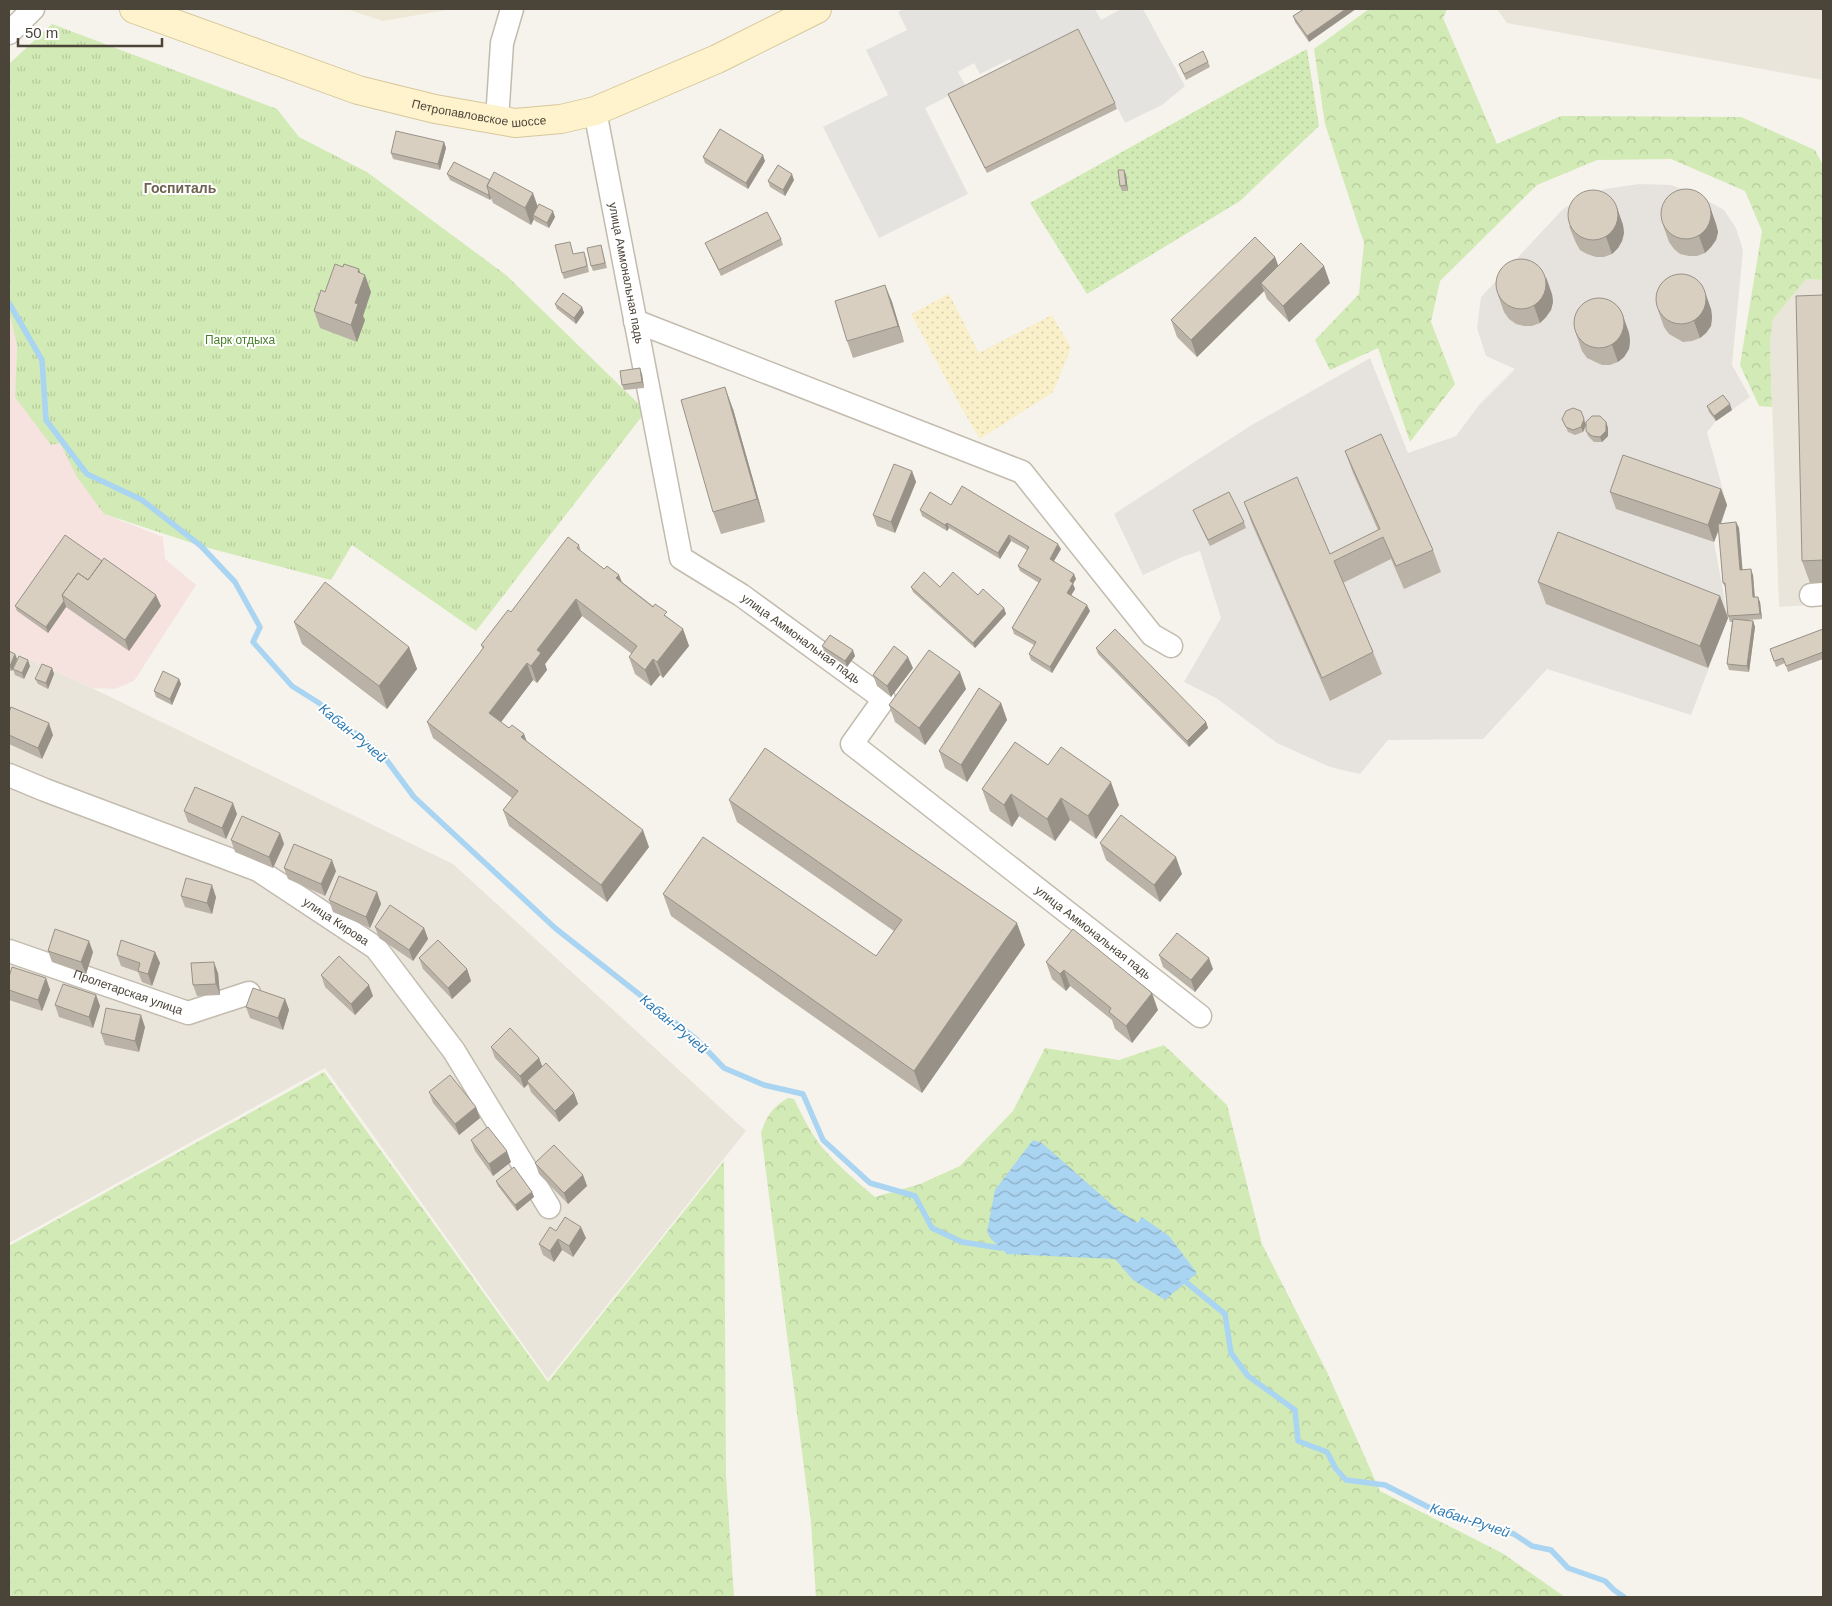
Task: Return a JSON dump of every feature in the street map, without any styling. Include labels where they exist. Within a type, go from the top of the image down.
[{"type":"main road","name":"Петропавловское шоссе","points":[[134,9],[358,90],[435,109],[515,123],[560,119],[595,111],[717,59],[817,9]]},
{"type":"street","points":[[9,33],[33,9]]},
{"type":"street","points":[[497,120],[502,43],[512,9]]},
{"type":"street","name":"улица Аммональная падь","points":[[595,111],[681,558],[741,595],[884,699],[852,744],[1200,1016]]},
{"type":"street","points":[[635,321],[1022,472],[1152,635],[1171,646]]},
{"type":"street","name":"улица Кирова","points":[[9,775],[54,794],[258,870],[376,948],[454,1050],[549,1207]]},
{"type":"street","name":"Пролетарская улица","points":[[9,951],[188,1013],[249,993]]},
{"type":"shaded area","points":[[346,9],[452,9],[383,21]]},
{"type":"shaded area","points":[[904,9],[1095,9],[1101,20],[1121,9],[1143,9],[1185,86],[1162,105],[1125,123],[1079,31],[1013,64],[1010,59],[980,74],[974,63],[958,72],[966,87],[925,108],[968,194],[879,238],[823,127],[888,95],[866,50],[907,30],[898,12]]},
{"type":"shaded area","points":[[1497,9],[1823,9],[1823,80],[1507,23]]},
{"type":"shaded area","points":[[1639,184],[1670,185],[1699,196],[1724,210],[1736,228],[1743,250],[1732,365],[1750,397],[1716,421],[1707,432],[1727,505],[1714,542],[1728,618],[1691,715],[1547,669],[1483,739],[1388,740],[1360,774],[1330,767],[1277,743],[1216,698],[1184,682],[1221,618],[1200,551],[1143,575],[1114,514],[1250,426],[1370,358],[1408,453],[1456,436],[1479,405],[1515,369],[1486,356],[1477,328],[1481,297],[1563,209],[1583,197],[1605,189]]},
{"type":"shaded area","points":[[1806,279],[1823,280],[1823,604],[1779,607],[1770,342],[1773,319]]},
{"type":"shaded area","points":[[9,316],[11,317],[17,346],[15,397],[60,443],[104,514],[163,537],[165,559],[196,585],[134,681],[115,689],[92,688],[9,650]]},
{"type":"shaded area","points":[[9,650],[92,688],[453,864],[746,1131],[548,1379],[325,1068],[9,1243]]},
{"type":"green space","points":[[1369,9],[1447,9],[1443,18],[1497,144],[1561,116],[1741,117],[1815,150],[1823,165],[1823,280],[1806,279],[1773,319],[1770,342],[1772,407],[1759,406],[1740,365],[1762,231],[1745,191],[1671,159],[1597,160],[1537,185],[1440,281],[1431,322],[1455,384],[1410,442],[1378,348],[1330,370],[1315,340],[1359,294],[1364,243],[1325,124],[1314,49]]},
{"type":"green space","name":"Парк отдыха","points":[[52,24],[277,109],[299,137],[367,172],[506,275],[646,411],[476,631],[352,545],[331,580],[201,546],[104,514],[77,477],[60,443],[51,445],[15,397],[17,346],[9,316],[9,64]]},
{"type":"green space","points":[[1307,49],[1319,126],[1240,201],[1087,294],[1030,203]]},
{"type":"green space","points":[[1164,1045],[1227,1105],[1262,1244],[1327,1372],[1380,1491],[1502,1553],[1565,1597],[816,1597],[811,1522],[761,1133],[768,1117],[782,1102],[788,1098],[794,1099],[821,1146],[875,1197],[920,1184],[960,1166],[1013,1111],[1045,1048],[1119,1060]]},
{"type":"green space","points":[[324,1072],[548,1382],[724,1161],[726,1476],[734,1597],[9,1597],[9,1246]]},
{"type":"sand","points":[[949,294],[979,353],[1052,315],[1071,348],[1053,392],[980,439],[911,314]]},
{"type":"water","points":[[1033,1140],[1042,1143],[1119,1211],[1138,1223],[1142,1217],[1169,1236],[1197,1273],[1165,1300],[1133,1280],[1115,1259],[1007,1254],[991,1239],[987,1232],[995,1190]]},
{"type":"building","points":[[1304,9],[1346,9],[1307,36],[1293,16]]},
{"type":"building","points":[[1078,29],[1115,103],[985,168],[948,94]]},
{"type":"building","points":[[1203,51],[1208,62],[1184,74],[1179,64]]},
{"type":"building","points":[[720,129],[763,155],[746,183],[703,157]]},
{"type":"building","points":[[396,131],[444,142],[438,164],[391,153]]},
{"type":"building","points":[[454,162],[490,180],[487,186],[488,195],[447,174]]},
{"type":"building","points":[[778,165],[792,174],[783,190],[768,181]]},
{"type":"building","points":[[1118,170],[1124,170],[1126,185],[1120,186]]},
{"type":"building","points":[[494,172],[533,193],[525,208],[487,186]]},
{"type":"building","points":[[1681,189],[1691,189],[1704,196],[1711,209],[1711,219],[1704,232],[1691,239],[1681,239],[1672,235],[1665,228],[1661,219],[1661,209],[1665,200],[1672,193]]},
{"type":"building","points":[[1588,190],[1598,190],[1611,197],[1618,210],[1618,220],[1611,233],[1598,240],[1588,240],[1579,236],[1572,229],[1568,220],[1568,210],[1572,201],[1579,194]]},
{"type":"building","points":[[539,204],[553,211],[547,223],[533,215]]},
{"type":"building","points":[[767,212],[781,239],[719,270],[705,243]]},
{"type":"building","points":[[1255,237],[1275,257],[1191,340],[1171,320]]},
{"type":"building","points":[[570,242],[573,254],[584,252],[587,266],[562,273],[555,245]]},
{"type":"building","points":[[1301,243],[1324,266],[1283,306],[1261,283]]},
{"type":"building","points":[[601,245],[605,263],[591,266],[587,248]]},
{"type":"building","points":[[1516,259],[1526,259],[1539,266],[1546,279],[1546,289],[1539,302],[1526,309],[1516,309],[1507,305],[1500,298],[1496,289],[1496,279],[1500,270],[1507,263]]},
{"type":"building","points":[[335,264],[343,267],[344,264],[359,269],[358,272],[365,275],[355,303],[358,304],[351,325],[314,311],[321,290],[325,292]]},
{"type":"building","points":[[1676,274],[1686,274],[1699,281],[1706,294],[1706,304],[1699,317],[1686,324],[1676,324],[1667,320],[1660,313],[1656,304],[1656,294],[1660,285],[1667,278]]},
{"type":"building","points":[[885,285],[898,326],[847,341],[835,301]]},
{"type":"building","points":[[563,293],[582,307],[574,318],[555,304]]},
{"type":"building","points":[[1823,295],[1823,560],[1802,561],[1796,296]]},
{"type":"building","points":[[1594,298],[1604,298],[1617,305],[1624,318],[1624,328],[1617,341],[1604,348],[1594,348],[1585,344],[1578,337],[1574,328],[1574,318],[1578,309],[1585,302]]},
{"type":"building","points":[[640,368],[642,382],[622,385],[620,371]]},
{"type":"building","points":[[725,387],[757,499],[713,512],[681,400]]},
{"type":"building","points":[[1723,395],[1730,404],[1714,416],[1707,406]]},
{"type":"building","points":[[1573,408],[1581,411],[1584,419],[1581,427],[1573,430],[1566,427],[1562,419],[1566,411]]},
{"type":"building","points":[[1592,416],[1600,416],[1606,422],[1606,431],[1600,437],[1592,436],[1586,431],[1586,422]]},
{"type":"building","points":[[1381,434],[1433,550],[1396,566],[1383,537],[1334,561],[1373,652],[1322,678],[1244,502],[1297,477],[1330,554],[1380,529],[1345,451]]},
{"type":"building","points":[[1623,455],[1721,489],[1708,525],[1610,492]]},
{"type":"building","points":[[894,464],[912,471],[891,522],[873,515]]},
{"type":"building","points":[[962,486],[1058,544],[1050,559],[1074,574],[1070,581],[1073,583],[1067,593],[1087,605],[1050,667],[1029,654],[1036,642],[1012,628],[1041,579],[1018,566],[1029,547],[1009,535],[998,553],[947,523],[945,525],[920,510],[930,492],[951,505]]},
{"type":"building","points":[[1229,492],[1244,522],[1208,540],[1193,510]]},
{"type":"building","points":[[1736,522],[1740,570],[1751,569],[1753,597],[1758,597],[1760,614],[1728,616],[1718,524]]},
{"type":"building","points":[[1558,532],[1720,596],[1700,646],[1538,582]]},
{"type":"building","points":[[65,535],[102,561],[88,580],[78,573],[62,595],[64,601],[46,627],[15,606]]},
{"type":"building","points":[[568,537],[579,545],[577,548],[604,569],[607,566],[619,575],[616,578],[653,607],[655,604],[667,612],[664,615],[683,629],[657,662],[653,659],[645,670],[629,657],[637,646],[576,599],[537,650],[541,653],[531,666],[527,663],[489,713],[509,728],[512,725],[524,734],[521,737],[643,830],[601,885],[503,810],[518,791],[427,722],[484,647],[481,645],[508,610],[511,612]]},
{"type":"building","points":[[104,558],[156,595],[125,640],[62,595],[78,573],[88,580]]},
{"type":"building","points":[[924,572],[940,587],[953,572],[978,595],[983,589],[1004,608],[973,643],[911,587]]},
{"type":"building","points":[[325,582],[409,647],[379,686],[294,622]]},
{"type":"building","points":[[1733,619],[1753,621],[1747,666],[1727,664]]},
{"type":"building","points":[[1115,629],[1206,722],[1187,741],[1096,648]]},
{"type":"building","points":[[1823,629],[1823,652],[1786,666],[1783,658],[1774,661],[1770,649]]},
{"type":"building","points":[[830,635],[853,650],[845,661],[822,646]]},
{"type":"building","points":[[894,646],[908,657],[887,686],[873,675]]},
{"type":"building","points":[[929,650],[960,672],[919,728],[889,705]]},
{"type":"building","points":[[9,651],[15,654],[10,666],[9,665]]},
{"type":"building","points":[[19,656],[28,660],[22,673],[13,669]]},
{"type":"building","points":[[42,664],[52,668],[46,683],[35,679]]},
{"type":"building","points":[[163,671],[179,679],[170,699],[154,691]]},
{"type":"building","points":[[979,688],[1001,703],[961,765],[939,751]]},
{"type":"building","points":[[11,707],[49,723],[38,748],[9,735],[9,712]]},
{"type":"building","points":[[1015,742],[1048,765],[1061,747],[1111,782],[1088,816],[1061,798],[1047,819],[1011,794],[1004,805],[982,789]]},
{"type":"building","points":[[765,748],[1017,923],[914,1071],[663,894],[703,837],[876,956],[902,920],[729,800]]},
{"type":"building","points":[[195,787],[233,803],[222,828],[184,811]]},
{"type":"building","points":[[1121,815],[1176,857],[1154,885],[1100,843]]},
{"type":"building","points":[[242,816],[280,833],[269,857],[231,840]]},
{"type":"building","points":[[294,844],[332,860],[321,884],[284,868]]},
{"type":"building","points":[[339,876],[377,892],[366,917],[329,900]]},
{"type":"building","points":[[186,878],[212,885],[207,903],[181,896]]},
{"type":"building","points":[[390,905],[424,928],[409,950],[375,927]]},
{"type":"building","points":[[55,929],[89,941],[81,962],[48,951]]},
{"type":"building","points":[[1073,929],[1152,993],[1126,1026],[1109,1012],[1111,1008],[1064,970],[1060,974],[1046,962]]},
{"type":"building","points":[[1177,933],[1209,958],[1191,980],[1159,955]]},
{"type":"building","points":[[121,940],[155,952],[148,974],[138,971],[140,963],[117,955]]},
{"type":"building","points":[[438,940],[467,969],[448,988],[419,958]]},
{"type":"building","points":[[339,956],[369,985],[351,1004],[321,975]]},
{"type":"building","points":[[214,962],[216,984],[193,985],[191,963]]},
{"type":"building","points":[[12,967],[46,978],[38,1000],[9,990],[9,977]]},
{"type":"building","points":[[63,984],[96,995],[89,1017],[55,1005]]},
{"type":"building","points":[[253,988],[285,999],[278,1018],[246,1007]]},
{"type":"building","points":[[106,1008],[141,1015],[135,1041],[101,1033]]},
{"type":"building","points":[[510,1028],[539,1058],[520,1076],[491,1047]]},
{"type":"building","points":[[546,1063],[574,1093],[555,1111],[527,1081]]},
{"type":"building","points":[[450,1075],[476,1107],[455,1124],[429,1092]]},
{"type":"building","points":[[488,1127],[507,1151],[489,1164],[471,1140]]},
{"type":"building","points":[[554,1145],[583,1175],[564,1193],[535,1163]]},
{"type":"building","points":[[514,1167],[532,1192],[515,1205],[496,1181]]},
{"type":"building","points":[[565,1217],[581,1227],[569,1246],[558,1239],[550,1251],[539,1244],[550,1227],[556,1231]]},
{"type":"waterway","name":"Кабан-Ручей","points":[[9,303],[42,360],[46,420],[87,474],[142,500],[201,546],[235,582],[260,627],[253,642],[292,686],[319,703],[385,758],[414,797],[555,928],[696,1039],[724,1068],[764,1085],[803,1094],[823,1140],[870,1183],[915,1196],[932,1228],[962,1242],[1000,1248],[1006,1247]]},
{"type":"waterway","name":"Кабан-Ручей","points":[[1181,1278],[1225,1314],[1231,1353],[1248,1376],[1295,1410],[1298,1441],[1327,1452],[1336,1469],[1346,1480],[1385,1485],[1440,1513],[1514,1534],[1532,1546],[1551,1550],[1568,1568],[1605,1581],[1624,1597]]},
{"type":"district","name":"Госпиталь","points":[[180,188]]}]
